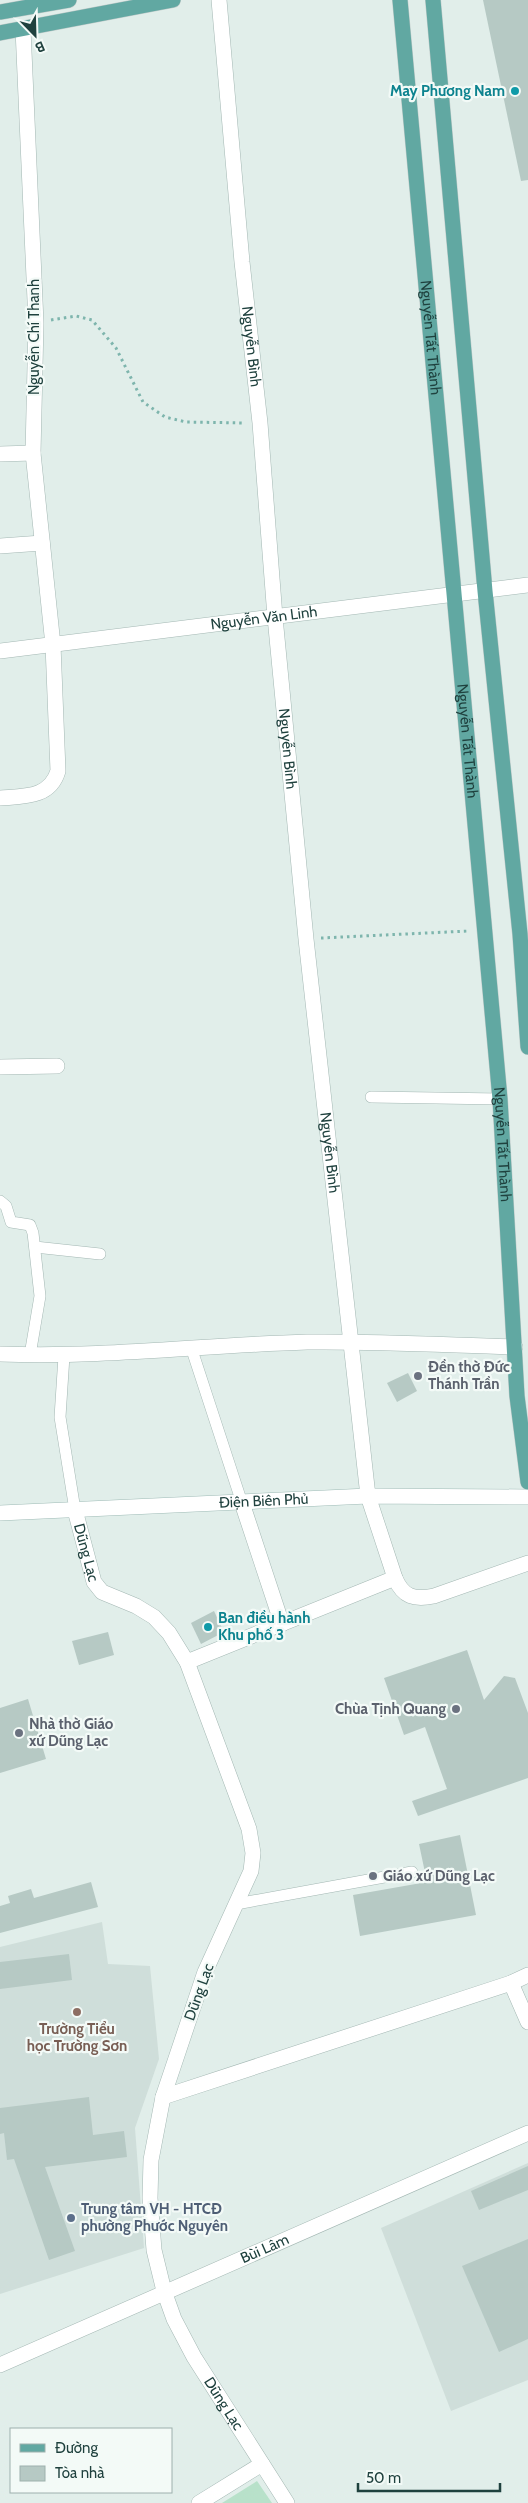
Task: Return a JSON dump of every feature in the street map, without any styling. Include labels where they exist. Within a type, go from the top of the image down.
[{"type":"main road","points":[[0,12],[69,0]]},
{"type":"main road","points":[[0,33],[173,0]]},
{"type":"main road","name":"Nguyễn Tất Thành","points":[[400,0],[500,1099],[517,1396],[528,1482]]},
{"type":"main road","points":[[434,0],[485,591],[524,934],[528,1047]]},
{"type":"street","name":"Nguyễn Bình","points":[[219,0],[242,262],[260,423],[275,617],[306,939],[368,1496],[395,1578],[400,1590],[408,1597],[422,1599],[528,1564]]},
{"type":"street","name":"Nguyễn Chí Thanh","points":[[0,798],[30,796],[43,791],[55,782],[58,771],[52,644],[34,453],[36,323],[23,29]]},
{"type":"street","points":[[0,454],[34,453]]},
{"type":"street","points":[[0,546],[42,544]]},
{"type":"street","name":"Nguyễn Văn Linh","points":[[0,651],[528,585]]},
{"type":"street","points":[[0,1067],[57,1066]]},
{"type":"street","points":[[0,1354],[112,1355],[191,1347],[309,1342],[515,1347]]},
{"type":"street","name":"Điện Biên Phủ","points":[[0,1513],[368,1496],[528,1497]]},
{"type":"street","points":[[242,1503],[282,1624]]},
{"type":"street","name":"Dũng Lạc","points":[[75,1510],[94,1582],[102,1592],[136,1606],[154,1617],[169,1633],[188,1662],[248,1829],[253,1853],[251,1871],[205,1972],[163,2097],[151,2160],[150,2198],[154,2250],[164,2292],[194,2357],[287,2503]]},
{"type":"street","points":[[188,1662],[395,1578]]},
{"type":"street","points":[[163,2097],[511,1983],[528,1975]]},
{"type":"street","points":[[511,1983],[528,2022]]},
{"type":"street","name":"Bùi Lâm","points":[[0,2365],[528,2133]]},
{"type":"street","points":[[199,2503],[262,2464]]},
{"type":"lane","points":[[371,1097],[500,1099]]},
{"type":"lane","points":[[0,1201],[6,1206],[11,1222],[30,1225],[35,1247],[40,1296],[30,1355]]},
{"type":"lane","points":[[35,1247],[100,1254]]},
{"type":"lane","points":[[191,1347],[242,1503]]},
{"type":"lane","points":[[64,1356],[60,1417],[75,1510]]},
{"type":"lane","points":[[236,1904],[412,1872]]},
{"type":"path","points":[[36,323],[76,316],[92,320],[116,348],[143,402],[165,417],[186,422],[260,423]]},
{"type":"path","points":[[306,939],[485,930]]},
{"type":"shaded area","name":"Trường Tiểu học Trường Sơn","points":[[102,1922],[108,1964],[150,1966],[159,2059],[135,2128],[144,2248],[0,2294],[0,1947]]},
{"type":"shaded area","points":[[528,2163],[528,2380],[451,2411],[381,2228]]},
{"type":"green space","points":[[257,2481],[272,2503],[222,2503]]},
{"type":"building","name":"May Phương Nam","points":[[483,0],[528,0],[528,180],[521,181]]},
{"type":"building","points":[[408,1373],[417,1391],[397,1402],[387,1383]]},
{"type":"building","name":"Ban điều hành Khu phố 3","points":[[214,1611],[224,1632],[201,1644],[191,1623]]},
{"type":"building","points":[[108,1632],[114,1655],[79,1665],[72,1641]]},
{"type":"building","points":[[467,1650],[484,1700],[504,1676],[515,1678],[528,1713],[528,1778],[418,1816],[412,1801],[447,1789],[425,1727],[404,1735],[384,1678]]},
{"type":"building","name":"Nhà thờ Giáo xứ Dũng Lạc","points":[[28,1699],[46,1759],[0,1773],[0,1708]]},
{"type":"building","points":[[460,1835],[476,1915],[360,1936],[353,1895],[427,1882],[419,1844]]},
{"type":"building","points":[[91,1882],[98,1907],[0,1933],[0,1906],[10,1903],[8,1896],[31,1889],[34,1898]]},
{"type":"building","points":[[69,1954],[72,1980],[0,1989],[0,1962]]},
{"type":"building","points":[[89,2097],[93,2135],[124,2131],[127,2157],[45,2167],[75,2251],[49,2260],[14,2159],[7,2160],[4,2133],[0,2134],[0,2108]]},
{"type":"building","points":[[528,2166],[528,2190],[479,2210],[471,2191]]},
{"type":"building","points":[[528,2239],[528,2339],[499,2352],[462,2266]]},
{"type":"place","name":"May Phương Nam","points":[[515,91]]},
{"type":"place","name":"Đền thờ Đức Thánh Trần","points":[[418,1376]]},
{"type":"place","name":"Ban điều hành Khu phố 3","points":[[208,1627]]},
{"type":"place","name":"Chùa Tịnh Quang","points":[[456,1709]]},
{"type":"place","name":"Nhà thờ Giáo xứ Dũng Lạc","points":[[19,1733]]},
{"type":"place","name":"Giáo xứ Dũng Lạc","points":[[373,1876]]},
{"type":"place","name":"Trường Tiểu học Trường Sơn","points":[[77,2012]]},
{"type":"place","name":"Trung tâm VH - HTCĐ phường Phước Nguyên","points":[[71,2218]]}]
